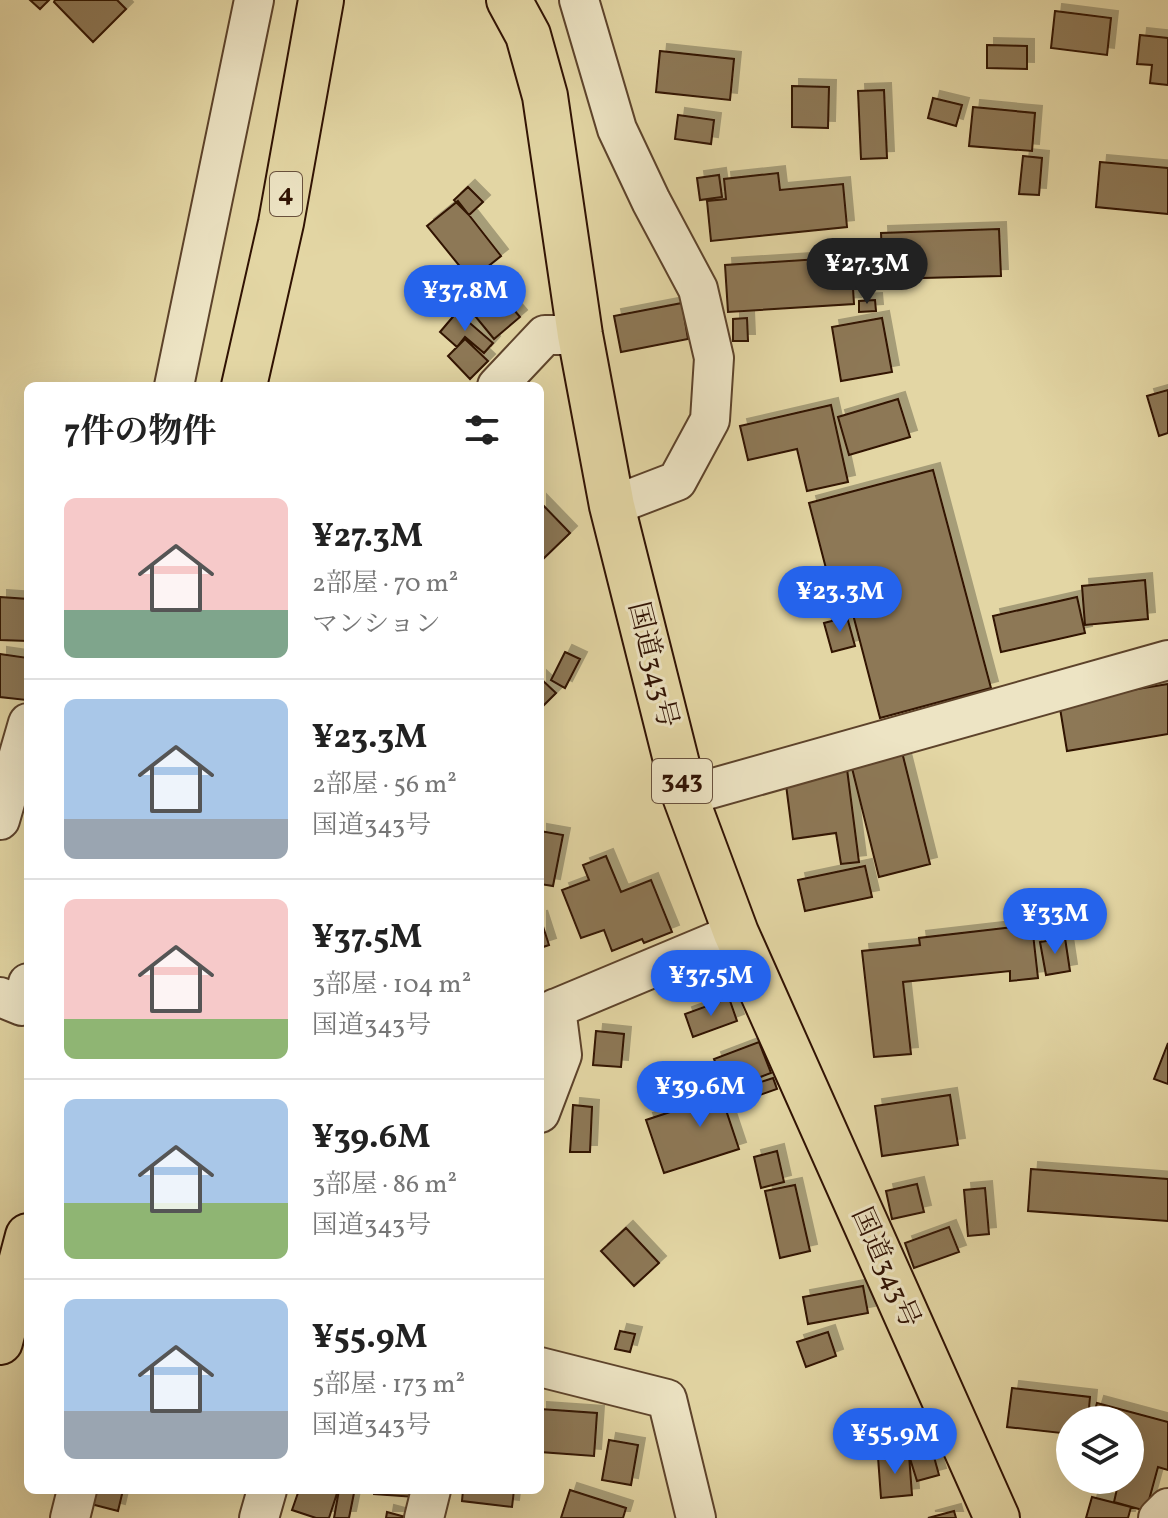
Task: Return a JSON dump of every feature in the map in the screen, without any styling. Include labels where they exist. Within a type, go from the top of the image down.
[{"type":"highway","name":"4","points":[[245,382],[281,223],[321,0]]},
{"type":"highway","name":"国道343号","points":[[509,0],[528,35],[545,96],[580,335],[612,506],[685,796],[736,933],[997,1518]]},
{"type":"highway","points":[[0,1342],[24,1251]]},
{"type":"street","points":[[175,382],[254,0]]},
{"type":"street","points":[[579,0],[617,129],[698,289],[714,358],[710,420],[677,481],[612,506]]},
{"type":"street","points":[[501,382],[545,335],[580,335]]},
{"type":"street","points":[[685,796],[1168,660]]},
{"type":"street","points":[[0,820],[24,737]]},
{"type":"street","points":[[544,1102],[562,1055],[548,1012],[736,933]]},
{"type":"street","points":[[0,997],[22,1006],[24,998]]},
{"type":"street","points":[[544,1368],[667,1399],[696,1518]]},
{"type":"street","points":[[70,1518],[76,1494]]},
{"type":"street","points":[[259,1518],[266,1494]]},
{"type":"street","points":[[424,1518],[430,1494]]},
{"type":"street","points":[[1158,1518],[1168,1508]]},
{"type":"building","points":[[30,0],[49,0],[40,9]]},
{"type":"building","points":[[55,0],[117,0],[126,9],[93,42]]},
{"type":"building","points":[[1055,11],[1111,18],[1107,55],[1051,48]]},
{"type":"building","points":[[1140,35],[1168,38],[1168,85],[1150,83],[1152,65],[1137,64]]},
{"type":"building","points":[[987,45],[1027,46],[1027,69],[987,68]]},
{"type":"building","points":[[660,51],[734,59],[730,100],[656,92]]},
{"type":"building","points":[[792,86],[829,87],[828,128],[792,127]]},
{"type":"building","points":[[884,90],[887,158],[861,159],[858,91]]},
{"type":"building","points":[[933,98],[962,105],[956,126],[928,118]]},
{"type":"building","points":[[973,107],[1035,113],[1032,151],[969,146]]},
{"type":"building","points":[[678,115],[714,120],[711,144],[675,139]]},
{"type":"building","points":[[1023,156],[1042,158],[1039,195],[1019,194]]},
{"type":"building","points":[[1100,162],[1168,168],[1168,214],[1096,207]]},
{"type":"building","points":[[778,173],[780,190],[843,184],[847,227],[711,241],[707,201],[726,199],[724,179]]},
{"type":"building","points":[[719,175],[722,197],[700,200],[697,178]]},
{"type":"building","points":[[468,187],[483,202],[469,215],[454,200]]},
{"type":"building","points":[[458,201],[501,256],[471,280],[427,226]]},
{"type":"building","points":[[999,229],[1001,276],[883,279],[881,233]]},
{"type":"building","points":[[851,257],[854,304],[728,312],[725,265]]},
{"type":"building","points":[[492,284],[520,317],[494,339],[466,305]]},
{"type":"building","points":[[875,300],[876,311],[859,312],[859,301]]},
{"type":"building","points":[[682,303],[688,339],[621,352],[614,316]]},
{"type":"building","points":[[457,312],[493,343],[484,353],[465,337],[457,347],[440,332]]},
{"type":"building","points":[[747,318],[748,341],[733,341],[733,319]]},
{"type":"building","points":[[882,318],[892,372],[841,381],[832,327]]},
{"type":"building","points":[[465,339],[488,361],[470,379],[448,356]]},
{"type":"building","points":[[1168,390],[1168,433],[1159,436],[1147,396]]},
{"type":"building","points":[[898,399],[910,437],[849,455],[838,417]]},
{"type":"building","points":[[831,405],[848,482],[807,491],[797,449],[748,460],[740,426]]},
{"type":"building","points":[[933,470],[991,688],[880,718],[850,603],[836,607],[809,503]]},
{"type":"building","points":[[544,506],[570,533],[544,558]]},
{"type":"building","points":[[1145,580],[1148,619],[1085,625],[1082,586]]},
{"type":"building","points":[[0,597],[24,599],[24,641],[0,640]]},
{"type":"building","points":[[1077,597],[1085,633],[1001,652],[993,616]]},
{"type":"building","points":[[847,617],[855,646],[832,652],[824,623]]},
{"type":"building","points":[[565,652],[580,659],[565,688],[551,680]]},
{"type":"building","points":[[0,654],[24,657],[24,700],[0,697]]},
{"type":"building","points":[[544,682],[556,693],[544,705]]},
{"type":"building","points":[[1168,684],[1168,734],[1067,751],[1059,702]]},
{"type":"building","points":[[901,748],[930,864],[879,877],[850,760]]},
{"type":"building","points":[[847,769],[859,862],[841,864],[836,833],[793,839],[785,777]]},
{"type":"building","points":[[544,832],[563,835],[553,886],[544,885]]},
{"type":"building","points":[[606,856],[621,892],[651,880],[672,932],[612,951],[604,930],[581,938],[562,890],[589,880],[583,865]]},
{"type":"building","points":[[865,866],[872,897],[805,911],[798,880]]},
{"type":"building","points":[[1032,925],[1038,978],[1010,981],[1010,971],[903,982],[911,1054],[874,1057],[862,951],[920,945],[919,938]]},
{"type":"building","points":[[544,929],[549,945],[544,947]]},
{"type":"building","points":[[1065,938],[1070,971],[1046,975],[1040,942]]},
{"type":"building","points":[[729,998],[737,1021],[693,1037],[685,1014]]},
{"type":"building","points":[[596,1031],[624,1034],[621,1067],[593,1065]]},
{"type":"building","points":[[759,1042],[771,1073],[683,1106],[677,1088],[719,1072],[714,1059]]},
{"type":"building","points":[[1168,1043],[1168,1084],[1154,1079]]},
{"type":"building","points":[[773,1078],[777,1089],[725,1107],[739,1149],[664,1173],[646,1120]]},
{"type":"building","points":[[950,1095],[958,1145],[882,1156],[875,1106]]},
{"type":"building","points":[[573,1105],[592,1107],[590,1152],[570,1152]]},
{"type":"building","points":[[777,1151],[784,1182],[761,1188],[754,1157]]},
{"type":"building","points":[[1031,1169],[1168,1179],[1168,1221],[1028,1211]]},
{"type":"building","points":[[917,1184],[924,1212],[892,1219],[886,1191]]},
{"type":"building","points":[[795,1185],[810,1251],[780,1258],[765,1191]]},
{"type":"building","points":[[985,1188],[989,1234],[968,1236],[964,1190]]},
{"type":"building","points":[[949,1227],[959,1252],[914,1268],[905,1243]]},
{"type":"building","points":[[626,1228],[659,1263],[634,1286],[601,1251]]},
{"type":"building","points":[[863,1286],[868,1313],[808,1324],[803,1297]]},
{"type":"building","points":[[620,1331],[635,1334],[630,1352],[615,1349]]},
{"type":"building","points":[[828,1332],[836,1356],[806,1367],[797,1342]]},
{"type":"building","points":[[1012,1388],[1090,1397],[1089,1406],[1056,1406],[1056,1432],[1007,1427]]},
{"type":"building","points":[[544,1409],[597,1413],[594,1456],[544,1452]]},
{"type":"building","points":[[1144,1416],[1168,1422],[1168,1470],[1158,1467],[1146,1511],[1114,1502],[1116,1494],[1144,1494]]},
{"type":"building","points":[[609,1440],[638,1445],[631,1485],[602,1480]]},
{"type":"building","points":[[931,1446],[939,1475],[917,1481],[908,1452]]},
{"type":"building","points":[[909,1455],[912,1495],[881,1498],[878,1457]]},
{"type":"building","points":[[570,1490],[626,1508],[623,1518],[561,1518]]},
{"type":"building","points":[[89,1494],[122,1494],[118,1511],[87,1503]]},
{"type":"building","points":[[298,1494],[337,1494],[329,1518],[316,1518],[292,1510]]},
{"type":"building","points":[[338,1494],[354,1494],[349,1518],[334,1518]]},
{"type":"building","points":[[374,1494],[415,1494],[415,1497]]},
{"type":"building","points":[[463,1494],[514,1494],[512,1507],[462,1501]]},
{"type":"building","points":[[1092,1497],[1131,1507],[1128,1518],[1086,1518]]},
{"type":"building","points":[[954,1511],[956,1518],[928,1518]]},
{"type":"building","points":[[387,1512],[409,1518],[386,1518]]}]
